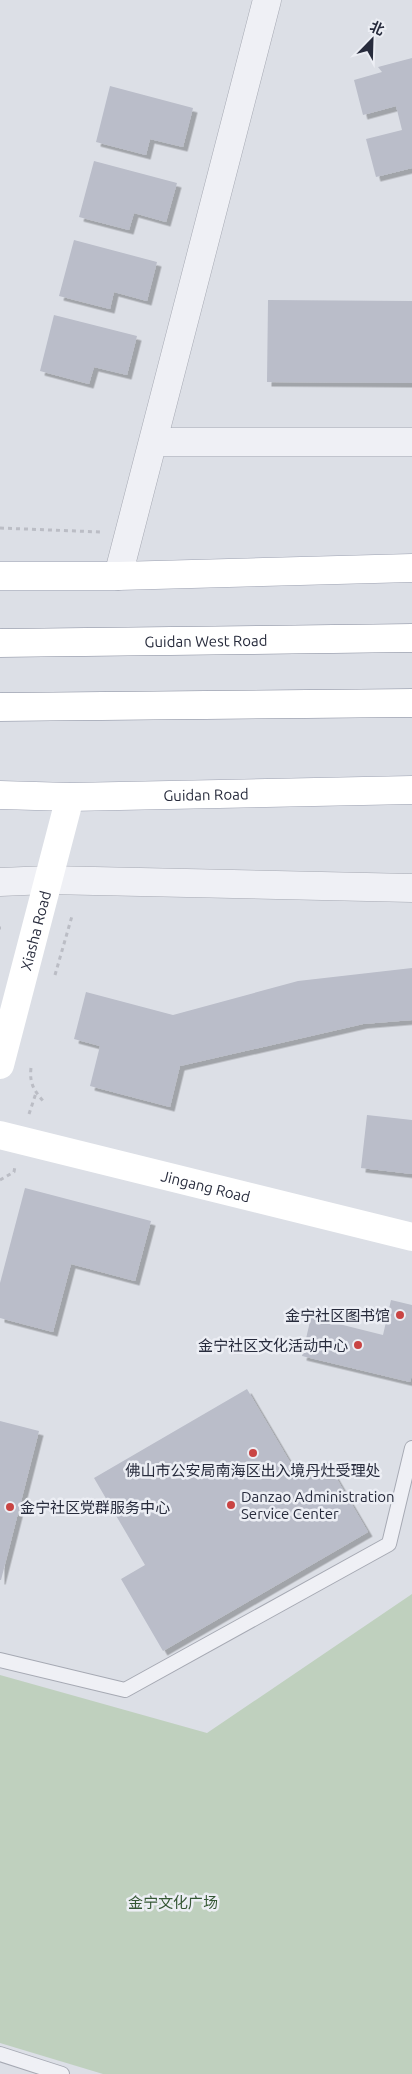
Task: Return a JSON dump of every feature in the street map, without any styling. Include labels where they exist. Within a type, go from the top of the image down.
[{"type":"main road","points":[[0,576],[118,576],[412,568]]},
{"type":"main road","name":"Guidan West Road","points":[[0,643],[412,638]]},
{"type":"main road","points":[[0,707],[412,703]]},
{"type":"main road","name":"Guidan Road","points":[[0,795],[70,797],[412,790]]},
{"type":"main road","name":"Xiasha Road","points":[[0,1065],[70,797]]},
{"type":"main road","name":"Jingang Road","points":[[0,1135],[412,1237]]},
{"type":"street","points":[[118,576],[267,0]]},
{"type":"street","points":[[152,442],[412,442]]},
{"type":"street","points":[[0,882],[48,880],[412,888]]},
{"type":"lane","points":[[0,1660],[125,1690],[389,1544],[412,1448]]},
{"type":"lane","points":[[0,2054],[62,2074]]},
{"type":"path","points":[[0,528],[109,533]]},
{"type":"path","points":[[53,983],[72,916]]},
{"type":"path","points":[[31,1065],[29,1080],[36,1093],[46,1103]]},
{"type":"path","points":[[29,1115],[36,1093]]},
{"type":"path","points":[[0,1180],[14,1172]]},
{"type":"green space","name":"金宁文化广场","points":[[412,1594],[412,2074],[103,2074],[0,2043],[0,1675],[207,1733]]},
{"type":"building","points":[[412,58],[412,168],[376,177],[366,139],[402,130],[396,106],[363,115],[354,80],[382,72],[378,67]]},
{"type":"building","points":[[110,86],[193,108],[183,147],[150,139],[146,155],[96,142]]},
{"type":"building","points":[[94,161],[177,183],[166,222],[134,213],[129,230],[79,217]]},
{"type":"building","points":[[74,240],[157,262],[147,301],[114,292],[110,309],[59,296]]},
{"type":"building","points":[[268,300],[412,301],[412,383],[267,382]]},
{"type":"building","points":[[54,315],[137,336],[127,375],[94,367],[89,384],[40,371]]},
{"type":"building","points":[[412,968],[412,1020],[363,1024],[180,1066],[170,1107],[90,1086],[100,1046],[74,1039],[86,992],[173,1015],[298,981]]},
{"type":"building","points":[[367,1115],[412,1120],[412,1174],[361,1168]]},
{"type":"building","points":[[25,1188],[151,1221],[135,1281],[71,1264],[53,1332],[0,1318],[0,1283]]},
{"type":"building","name":"金宁社区文化活动中心","points":[[391,1300],[412,1305],[412,1375],[410,1382],[302,1356],[311,1317],[383,1335]]},
{"type":"building","name":"Danzao Administration Service Center","points":[[247,1389],[300,1479],[327,1462],[368,1532],[163,1651],[121,1579],[145,1565],[94,1478]]},
{"type":"building","name":"金宁社区党群服务中心","points":[[0,1421],[39,1431],[1,1580],[0,1580]]},
{"type":"place","name":"金宁社区图书馆","points":[[400,1315]]},
{"type":"place","name":"金宁社区文化活动中心","points":[[358,1345]]},
{"type":"place","name":"佛山市公安局南海区出入境丹灶受理处","points":[[253,1453]]},
{"type":"place","name":"Danzao Administration Service Center","points":[[231,1505]]},
{"type":"place","name":"金宁社区党群服务中心","points":[[10,1507]]}]
